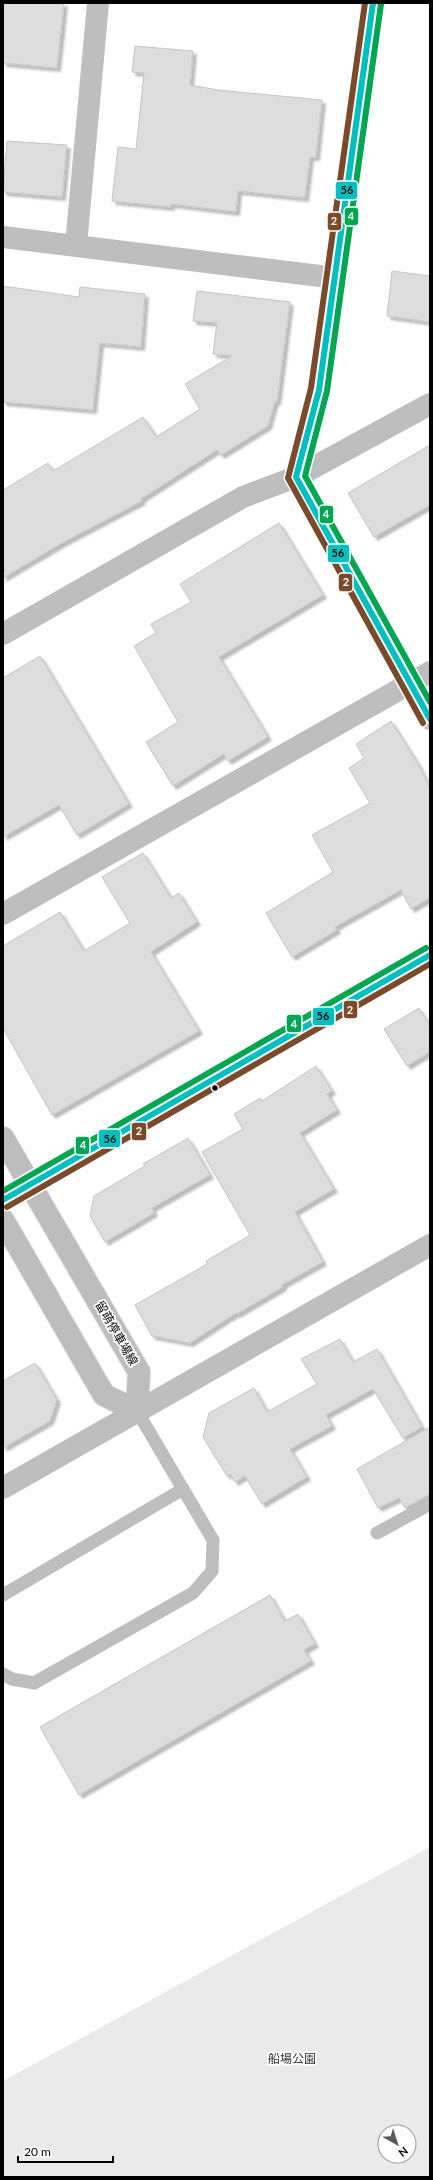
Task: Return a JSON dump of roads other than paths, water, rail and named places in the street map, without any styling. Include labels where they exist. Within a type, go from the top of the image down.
[{"type":"main road","name":"留萌停車場線","points":[[3,1138],[139,1372],[137,1411]]},
{"type":"main road","points":[[3,1220],[104,1395],[137,1411]]},
{"type":"street","points":[[76,245],[98,3]]},
{"type":"street","points":[[372,3],[336,278],[319,390],[296,477],[430,719]]},
{"type":"street","points":[[3,237],[336,278]]},
{"type":"street","points":[[3,634],[243,497],[296,477],[430,404]]},
{"type":"street","points":[[3,914],[430,672]]},
{"type":"street","points":[[3,1200],[430,955]]},
{"type":"street","points":[[3,1488],[430,1244]]},
{"type":"lane","points":[[3,1674],[12,1679],[34,1683],[193,1593],[212,1571],[213,1540],[137,1411]]},
{"type":"lane","points":[[3,1595],[183,1489]]},
{"type":"lane","points":[[377,1533],[430,1504]]},
{"type":"park label","name":"船場公園","points":[[292,2058]]}]
